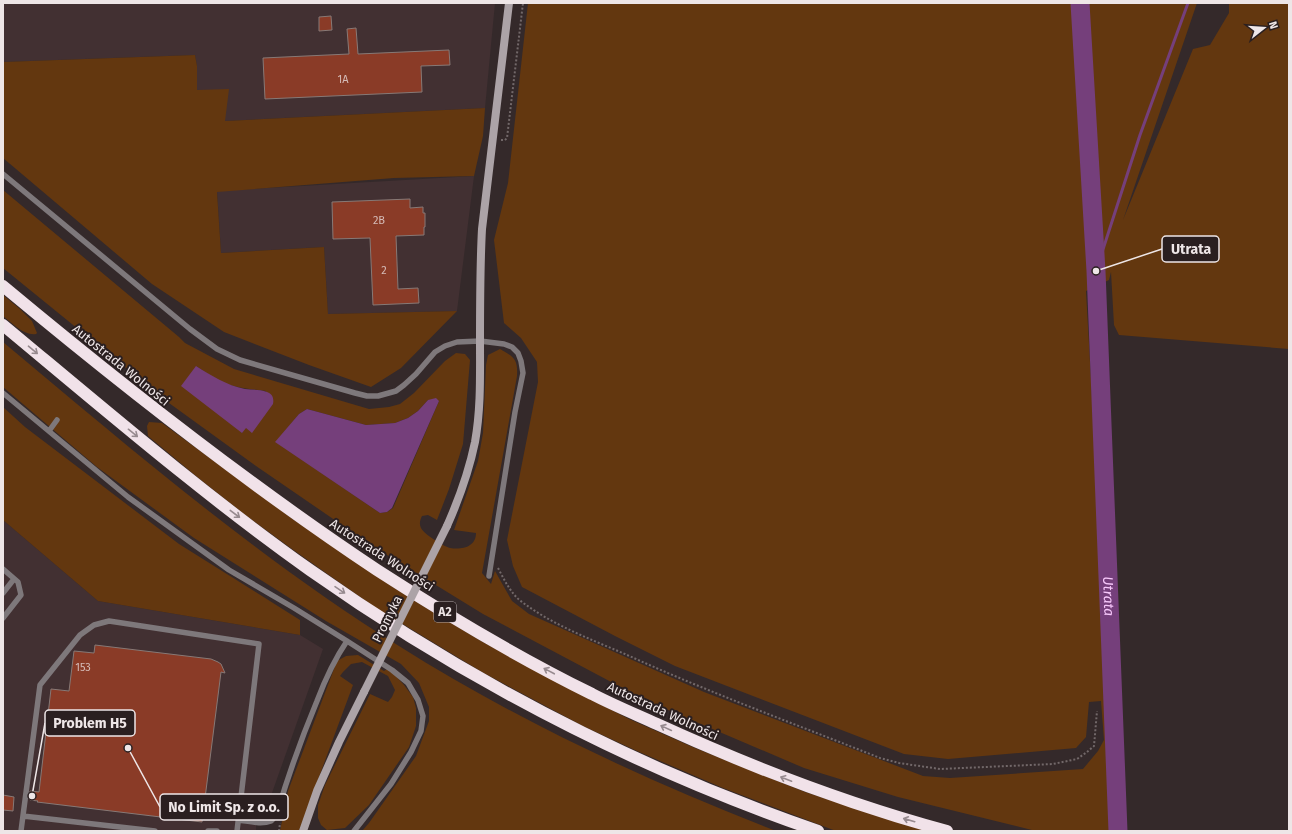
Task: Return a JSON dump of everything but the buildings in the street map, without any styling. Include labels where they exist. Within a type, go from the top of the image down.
[{"type":"highway","name":"Autostrada Wolności","points":[[3,286],[148,404],[270,495],[378,570],[509,650],[591,694],[712,750],[824,793],[886,814],[947,831]]},
{"type":"highway","points":[[3,325],[140,439],[235,515],[311,570],[406,634],[505,692],[620,751],[758,809],[818,831]]},
{"type":"street","name":"Promyka","points":[[303,831],[317,791],[339,742],[447,526],[468,470],[475,441],[480,380],[482,229],[509,3]]},
{"type":"lane","points":[[3,174],[190,329],[216,348],[240,360],[354,393],[367,396],[378,396],[396,391],[416,374],[435,352],[446,346],[457,342],[480,341],[512,346],[518,353],[523,373],[489,576]]},
{"type":"lane","points":[[3,393],[128,496],[229,570],[347,641],[392,670],[408,683],[418,700],[423,716],[421,731],[411,752],[391,784],[354,831]]},
{"type":"lane","points":[[49,430],[57,420]]},
{"type":"lane","points":[[3,569],[18,582],[21,595],[3,618]]},
{"type":"lane","points":[[4,590],[14,579]]},
{"type":"lane","points":[[21,831],[40,685],[80,634],[94,625],[109,621],[259,644],[237,831]]},
{"type":"lane","points":[[238,820],[256,823],[270,821],[275,816],[294,757],[313,709],[329,671],[347,641]]},
{"type":"lane","points":[[23,816],[155,831]]},
{"type":"lane","points":[[208,831],[217,831]]},
{"type":"path","points":[[498,140],[505,140],[507,138],[523,3]]},
{"type":"path","points":[[493,558],[504,580],[513,593],[521,602],[548,620],[652,666],[880,758],[899,763],[922,767],[953,769],[1053,764],[1077,759],[1094,746],[1097,711]]},
{"type":"shaded area","points":[[3,3],[495,3],[485,108],[225,121],[197,90],[197,66],[195,55],[3,62]]},
{"type":"shaded area","points":[[528,3],[1197,3],[1123,220],[1193,49],[1210,45],[1229,13],[1229,3],[1289,3],[1289,349],[1119,335],[1114,325],[1111,272],[1109,280],[1086,291],[1109,700],[1111,831],[1036,831],[898,797],[804,768],[647,701],[483,614],[374,547],[256,466],[169,403],[3,268],[3,190],[185,343],[234,369],[369,409],[389,407],[400,404],[414,393],[445,361],[456,353],[465,354],[470,360],[463,444],[449,489],[437,520],[428,515],[422,516],[420,522],[421,528],[426,533],[450,548],[464,548],[474,542],[476,533],[454,530],[478,461],[483,433],[486,365],[488,355],[500,349],[509,354],[516,362],[517,376],[482,573],[491,584],[495,571],[512,601],[529,614],[704,692],[923,776],[950,778],[1083,769],[1098,751],[1104,740],[1101,701],[1089,702],[1086,737],[1076,748],[948,759],[904,754],[675,666],[522,587],[513,566],[507,540],[538,382],[537,362],[521,338],[504,323],[494,240],[508,183]],"holes":[[[196,366],[224,383],[242,388],[266,391],[242,433]],[[428,400],[439,401],[393,508],[387,512],[380,513],[276,442],[299,414],[307,409],[366,425],[395,423],[408,418],[418,411]]]},
{"type":"shaded area","points":[[195,55],[197,66],[197,90],[229,89],[225,121],[485,108],[483,136],[474,176],[394,178],[217,192],[221,253],[324,247],[328,314],[457,311],[401,368],[371,387],[224,332],[152,284],[3,158],[3,62]]},
{"type":"shaded area","points":[[474,176],[457,311],[328,314],[324,247],[221,253],[217,191]]},
{"type":"shaded area","points":[[3,295],[32,321],[37,333],[36,334],[23,331],[3,316]]},
{"type":"shaded area","points":[[3,342],[147,462],[245,539],[347,612],[399,646],[490,699],[583,748],[679,791],[776,831],[362,831],[416,756],[429,721],[429,707],[419,683],[401,664],[326,621],[194,538],[97,467],[3,387]]},
{"type":"shaded area","points":[[196,366],[225,383],[245,389],[264,391],[272,395],[273,404],[252,433],[246,428],[242,433],[181,386]]},
{"type":"shaded area","points":[[436,398],[439,401],[392,508],[387,512],[380,513],[275,442],[299,414],[307,409],[366,425],[395,423],[408,418],[418,411],[428,400]]},
{"type":"shaded area","points":[[3,407],[25,427],[179,544],[300,620],[300,635],[98,601],[3,520]]},
{"type":"shaded area","points":[[149,422],[162,423],[294,520],[423,606],[481,641],[594,701],[629,719],[695,748],[805,792],[926,831],[836,831],[723,788],[583,726],[482,672],[373,606],[244,514],[196,476],[148,436],[147,426]]},
{"type":"shaded area","points":[[3,520],[98,601],[300,635],[323,649],[267,807],[256,823],[256,830],[263,831],[3,831]]},
{"type":"shaded area","points":[[358,655],[384,671],[387,669],[393,673],[413,697],[416,708],[416,726],[409,747],[369,805],[345,828],[327,830],[321,825],[318,818],[318,805],[325,785],[370,694],[388,702],[395,690],[388,676],[362,662],[351,664],[340,676],[353,685],[299,831],[280,831],[288,791],[337,661],[346,656]]},
{"type":"waterway","name":"Utrata","points":[[1080,3],[1096,271],[1118,831]]},
{"type":"waterway","points":[[1096,271],[1140,135],[1188,3]]},
{"type":"place","name":"Utrata","points":[[1096,271]]},
{"type":"place","name":"No Limit Sp. z o.o.","points":[[128,748]]},
{"type":"place","name":"Problem H5","points":[[32,796]]}]
